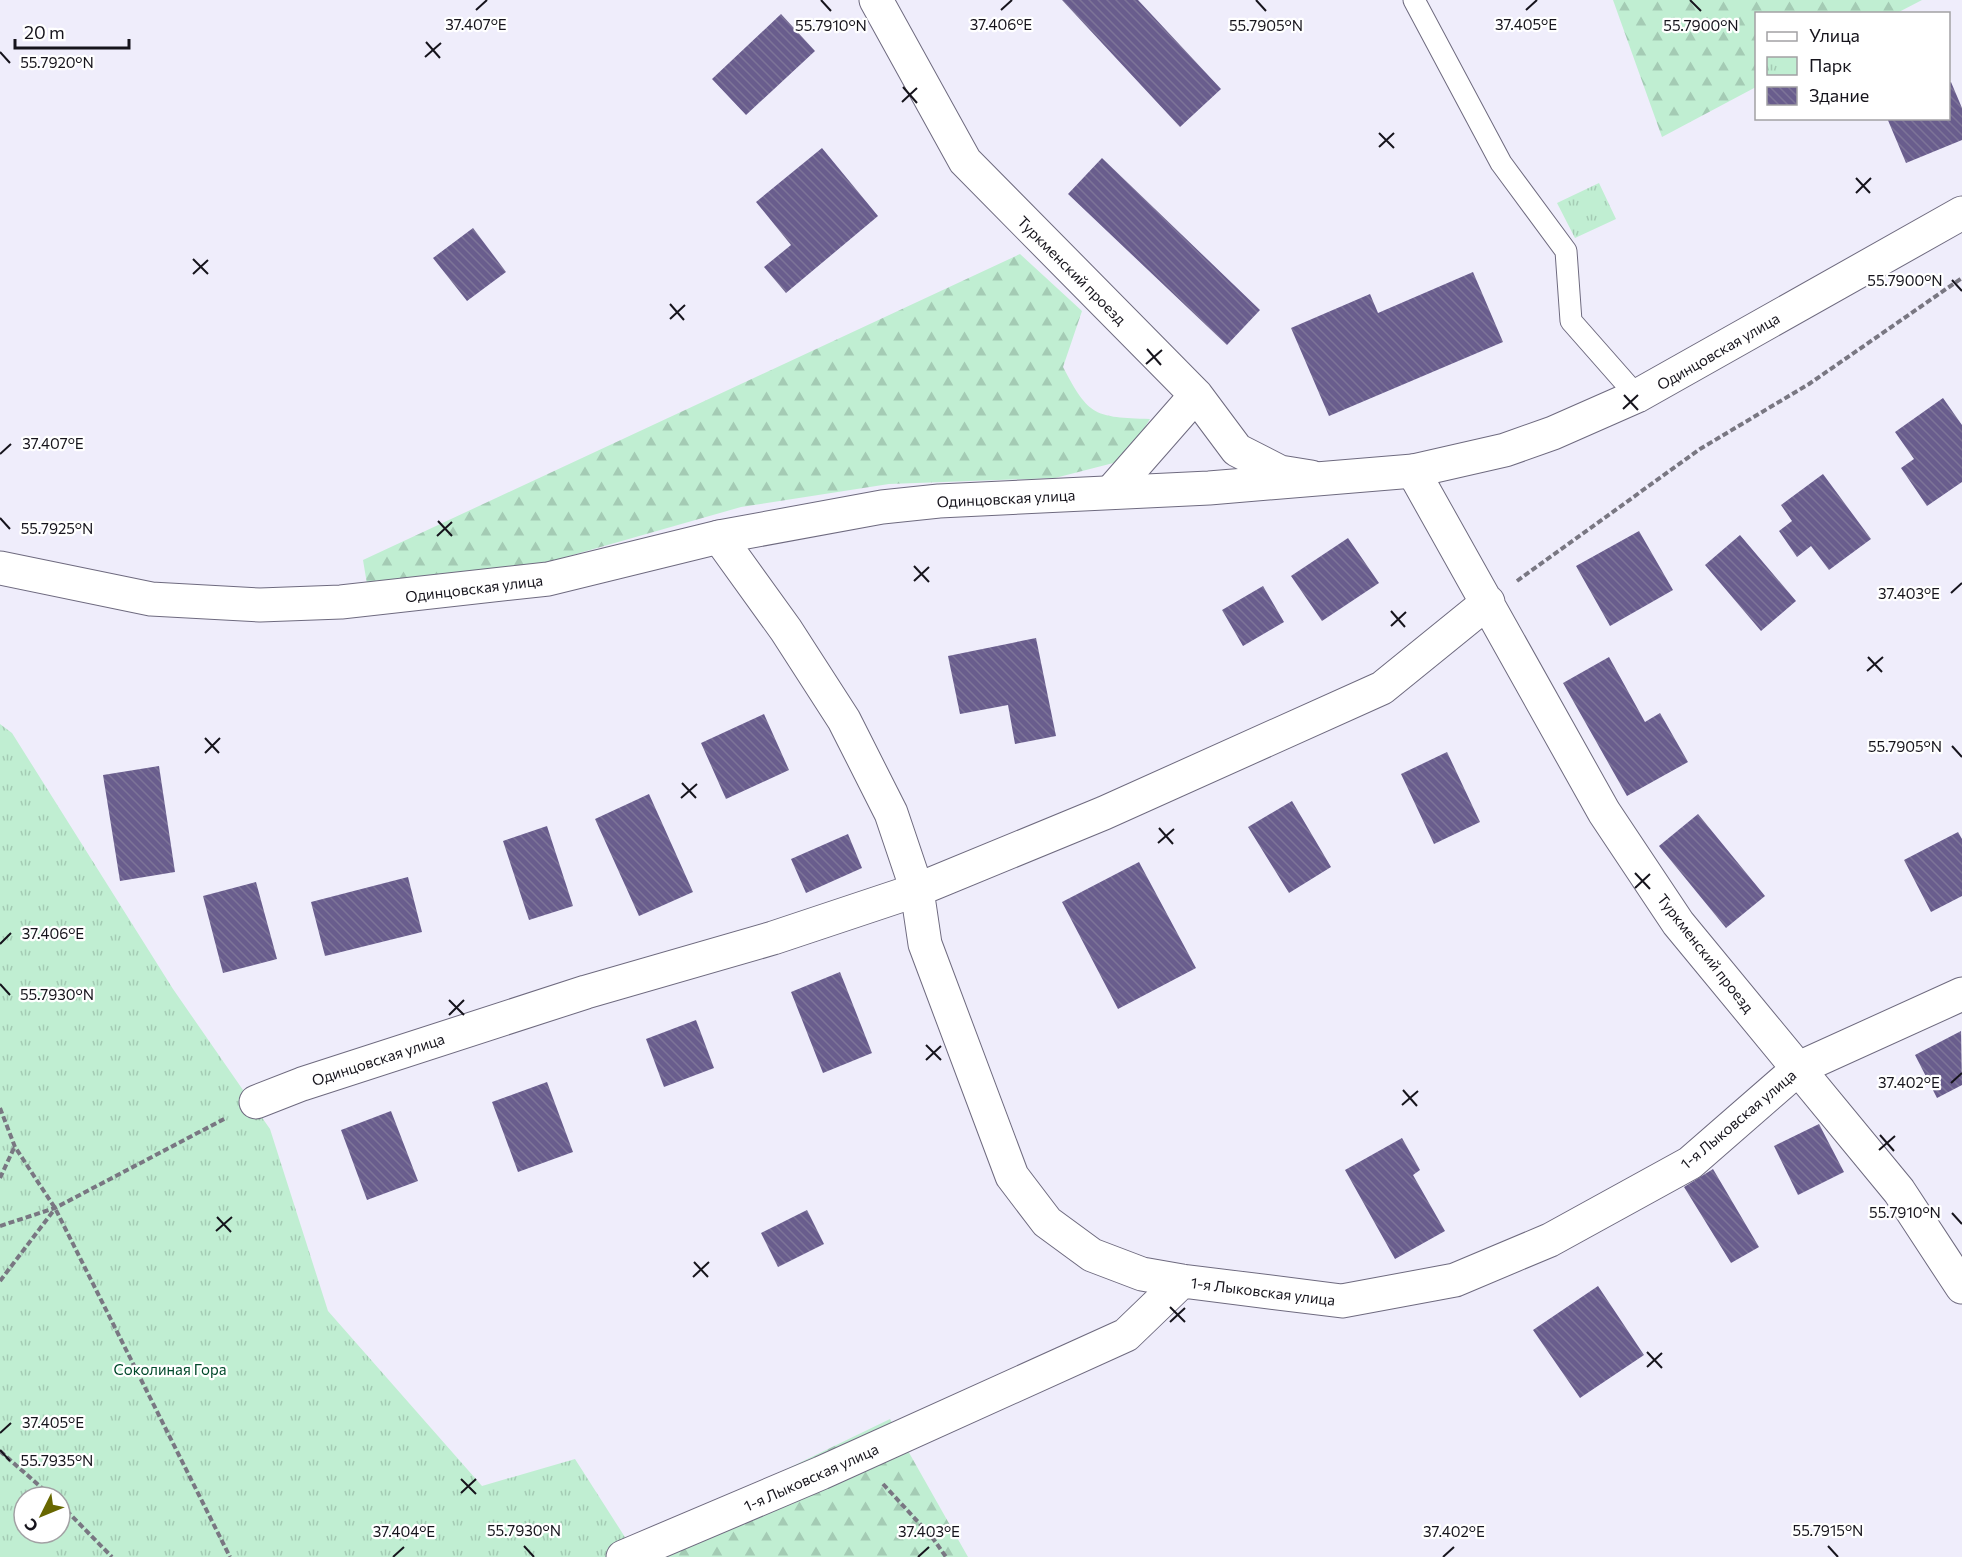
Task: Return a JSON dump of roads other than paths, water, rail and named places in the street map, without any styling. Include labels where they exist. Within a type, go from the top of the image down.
[{"type":"street","name":"Туркменский проезд","points":[[876,0],[965,162],[1196,395],[1238,450],[1280,472],[1323,480]]},
{"type":"street","name":"Одинцовская улица","points":[[0,568],[151,599],[260,605],[341,602],[548,579],[719,537],[882,507],[939,501],[1323,480],[1413,471],[1505,450],[1553,433],[1637,396],[1962,213]]},
{"type":"street","points":[[1111,492],[1196,395]]},
{"type":"street","name":"Туркменский проезд","points":[[1413,471],[1604,812],[1678,923],[1899,1191],[1962,1287]]},
{"type":"street","points":[[719,537],[786,630],[844,720],[891,813],[916,890],[926,944],[1012,1176],[1047,1222],[1092,1255],[1142,1274],[1182,1281]]},
{"type":"street","name":"Одинцовская улица","points":[[256,1102],[302,1084],[575,995],[773,938],[916,890],[1104,813],[1382,688],[1488,602]]},
{"type":"street","name":"1-я Лыковская улица","points":[[623,1557],[857,1457],[1126,1335],[1182,1281],[1342,1301],[1455,1280],[1550,1240],[1690,1164],[1799,1068],[1962,994]]},
{"type":"lane","points":[[1414,0],[1501,163],[1566,251],[1571,321],[1637,396]]},
{"type":"park label","name":"Соколиная Гора","points":[[170,1369]]}]
